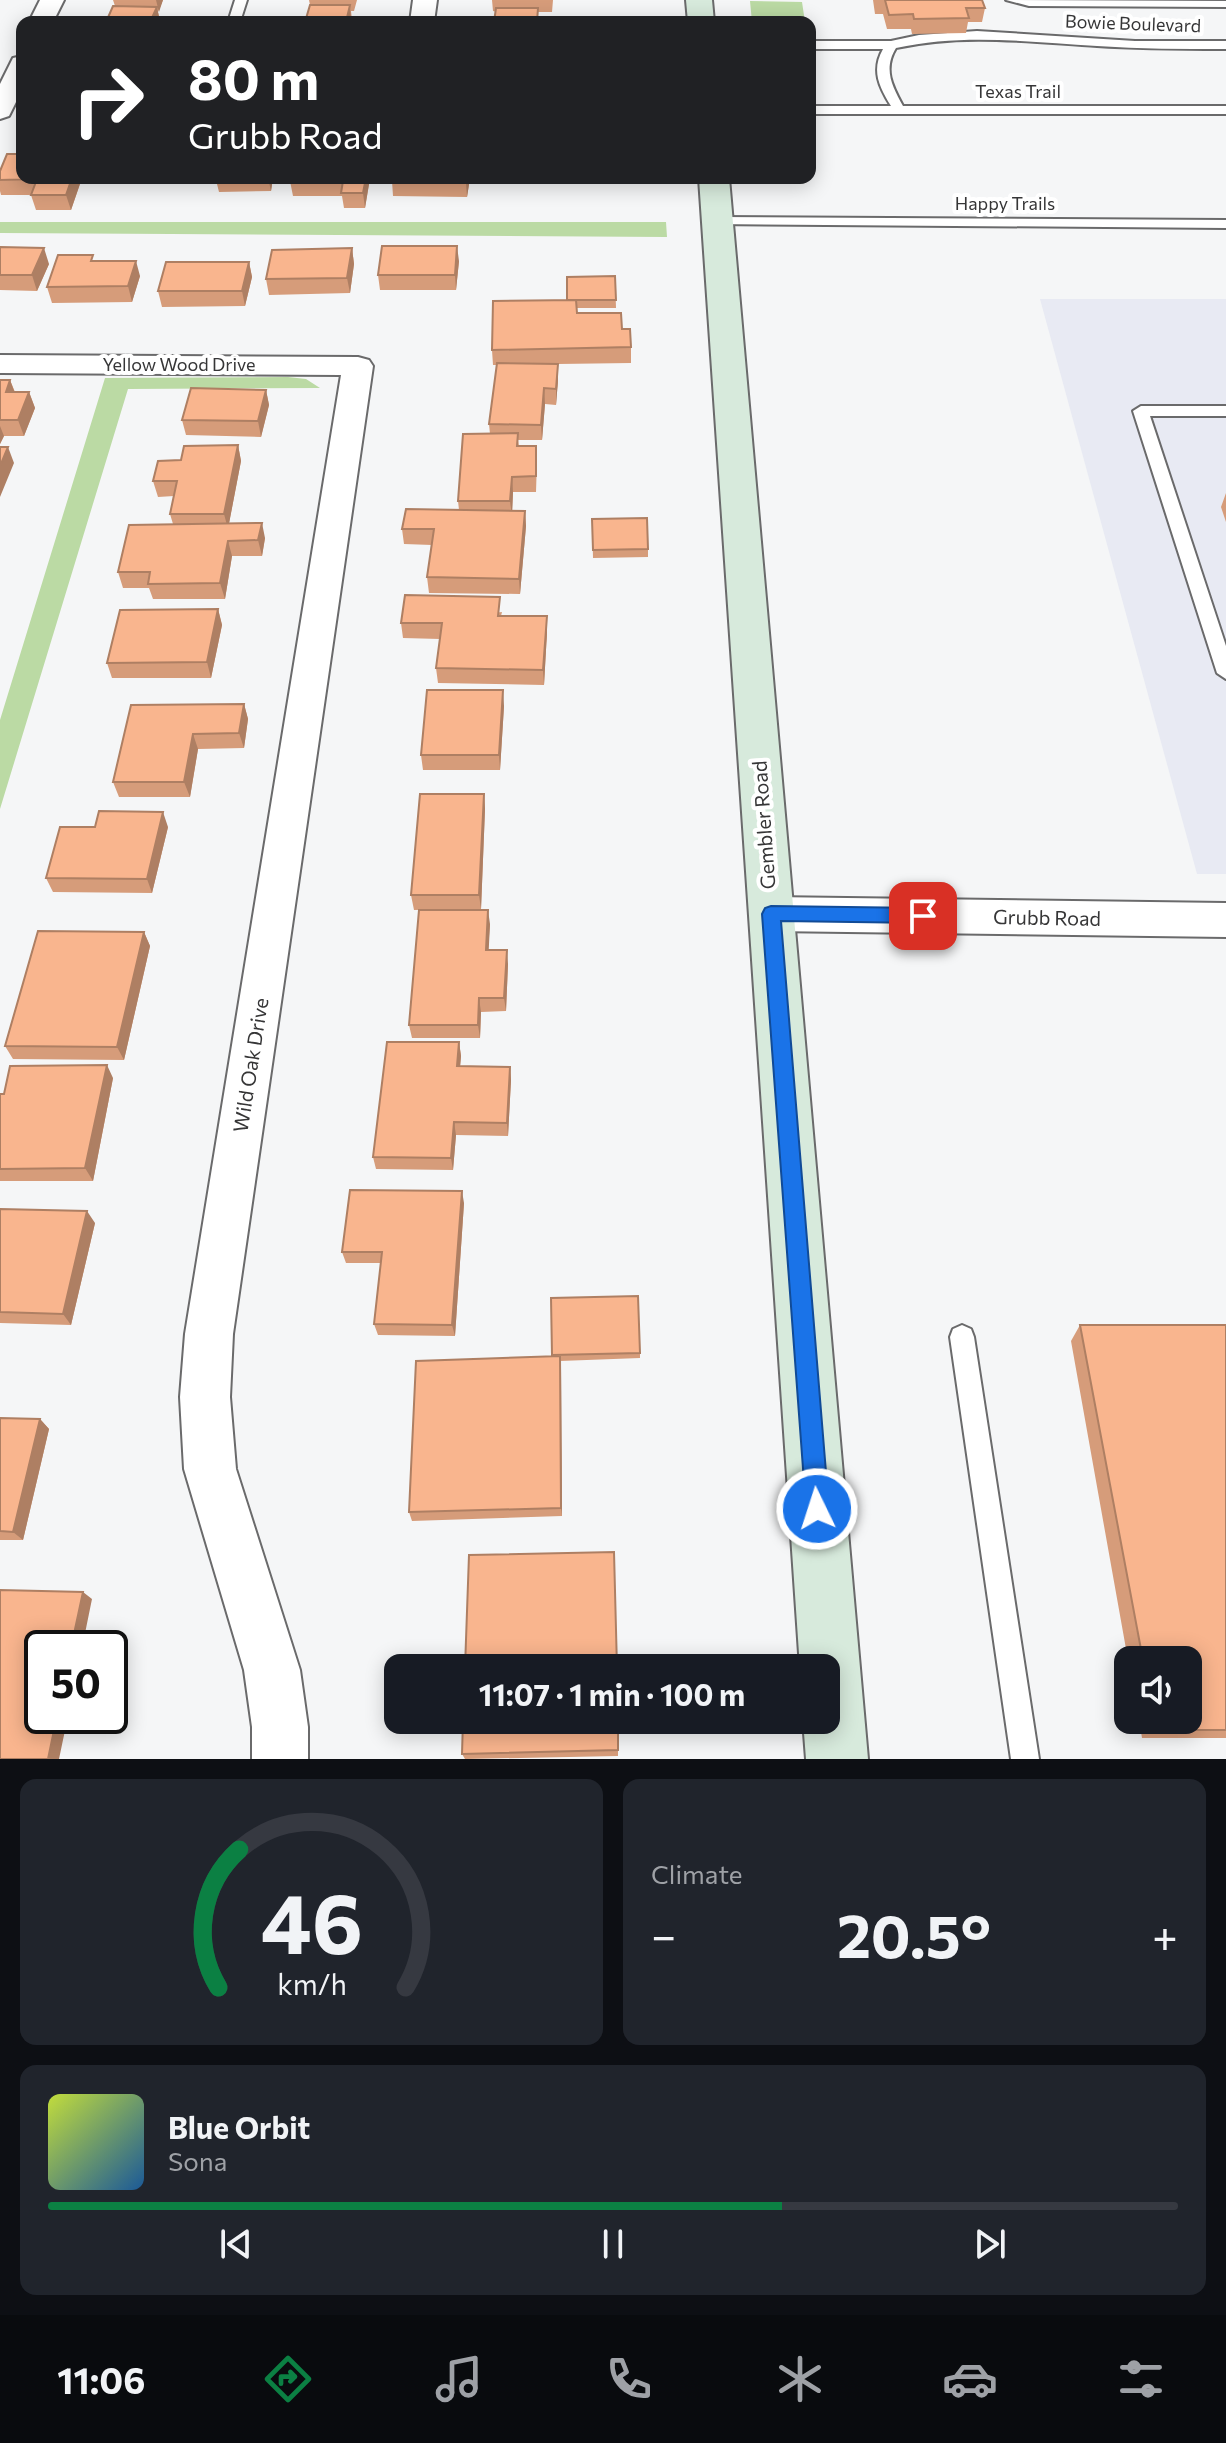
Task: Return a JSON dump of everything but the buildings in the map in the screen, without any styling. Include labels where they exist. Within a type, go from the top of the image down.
[{"type":"main road","name":"Gembler Road","points":[[715,199],[837,1759]]},
{"type":"street","points":[[0,111],[16,76]]},
{"type":"street","name":"Yellow Wood Drive","points":[[0,364],[358,366]]},
{"type":"street","name":"Wild Oak Drive","points":[[280,1759],[280,1727],[272,1670],[210,1469],[205,1397],[209,1334],[358,366]]},
{"type":"street","name":"Grubb Road","points":[[771,914],[1226,920]]},
{"type":"lane","points":[[1012,0],[1029,12],[1040,38]]},
{"type":"lane","points":[[1029,12],[1197,2],[1226,4]]},
{"type":"lane","name":"Bowie Boulevard","points":[[816,45],[891,45],[938,37],[1007,35],[1122,44],[1226,45]]},
{"type":"lane","points":[[891,45],[881,63],[881,80],[899,110]]},
{"type":"lane","name":"Texas Trail","points":[[816,110],[1226,110]]},
{"type":"lane","name":"Happy Trails","points":[[715,199],[783,221],[1226,224]]},
{"type":"lane","points":[[1226,411],[1141,411],[1226,673]]},
{"type":"lane","points":[[962,1337],[1025,1759]]},
{"type":"shaded area","points":[[1040,299],[1226,299],[1226,874],[1197,874]]},
{"type":"green space","points":[[750,1],[802,2],[804,16],[751,16]]},
{"type":"green space","points":[[0,222],[666,222],[667,237],[0,233]]},
{"type":"green space","points":[[105,378],[306,379],[320,388],[128,389],[0,809],[0,720]]},
{"type":"route","points":[[817,1509],[771,914],[923,916]]}]
